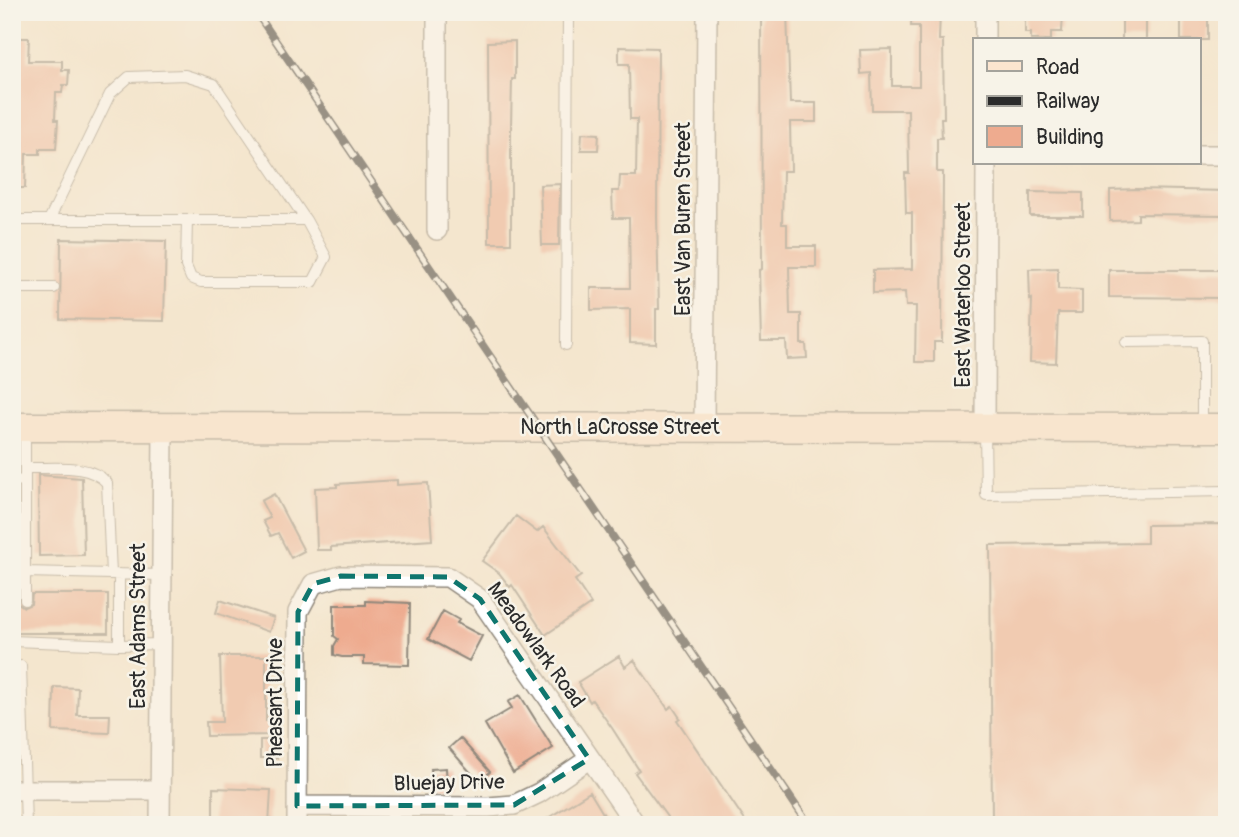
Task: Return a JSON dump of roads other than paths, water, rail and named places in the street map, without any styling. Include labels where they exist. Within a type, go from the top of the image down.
[{"type":"main road","name":"North LaCrosse Street","points":[[18,427],[1214,428]]},
{"type":"street","points":[[437,12],[437,230]]},
{"type":"street","name":"East Van Buren Street","points":[[704,427],[707,12]]},
{"type":"street","points":[[985,12],[985,38]]},
{"type":"street","points":[[1200,155],[1227,155]]},
{"type":"street","name":"East Waterloo Street","points":[[985,428],[986,164]]},
{"type":"street","name":"East Adams Street","points":[[160,825],[163,428]]},
{"type":"street","name":"Meadowlark Road","points":[[313,584],[341,576],[448,577],[481,598],[636,825]]},
{"type":"street","name":"Pheasant Drive","points":[[297,815],[298,612],[313,584]]},
{"type":"street","name":"Bluejay Drive","points":[[297,815],[514,805],[539,793],[589,759]]},
{"type":"street","points":[[19,790],[160,790]]},
{"type":"lane","points":[[566,345],[568,12]]},
{"type":"lane","points":[[49,220],[110,94],[129,77],[185,75],[214,83],[306,220],[326,257],[313,282],[201,282],[191,278],[186,266],[187,220]]},
{"type":"lane","points":[[12,372],[13,220],[306,220]]},
{"type":"lane","points":[[13,288],[54,288]]},
{"type":"lane","points":[[1126,342],[1202,341],[1214,428]]},
{"type":"lane","points":[[18,427],[24,468],[25,600]]},
{"type":"lane","points":[[985,428],[986,495],[1227,491]]},
{"type":"lane","points":[[24,468],[91,470],[107,483],[120,645]]},
{"type":"lane","points":[[12,481],[24,480]]},
{"type":"lane","points":[[12,540],[24,540]]},
{"type":"lane","points":[[25,572],[162,576]]},
{"type":"lane","points":[[12,641],[161,644]]},
{"type":"lane","points":[[21,666],[19,790],[26,825]]},
{"type":"railway","points":[[256,12],[809,825]]}]
